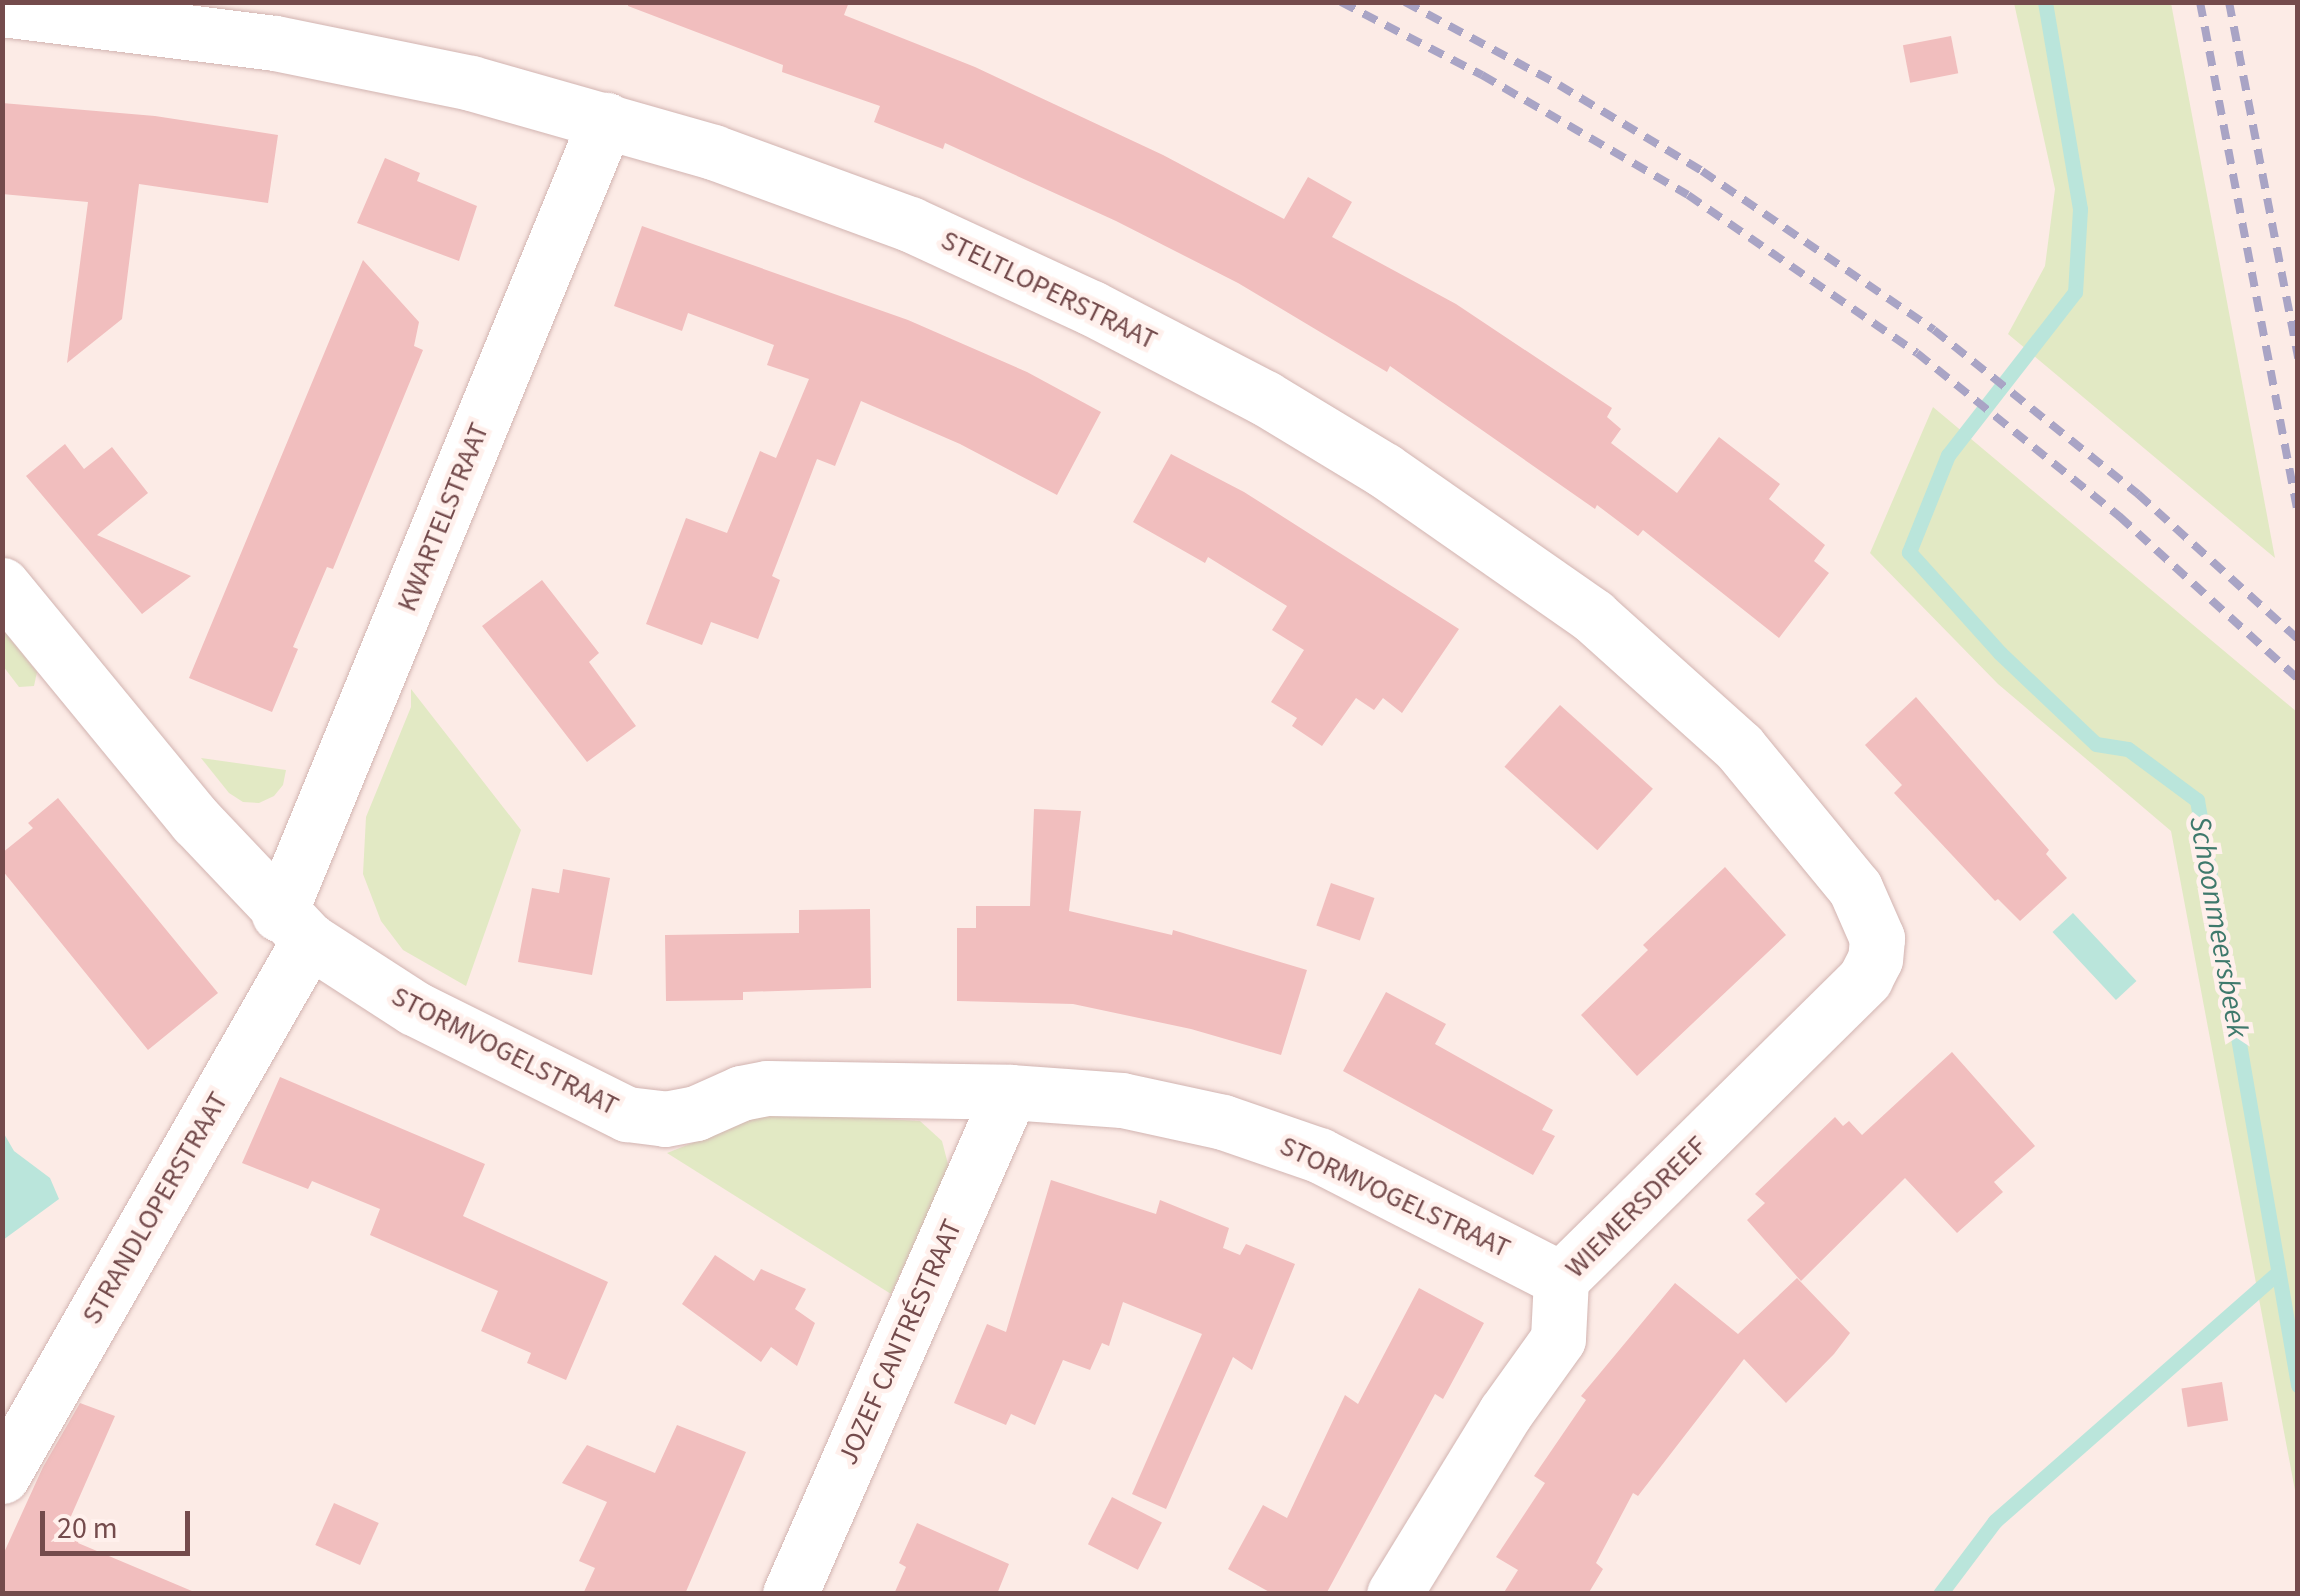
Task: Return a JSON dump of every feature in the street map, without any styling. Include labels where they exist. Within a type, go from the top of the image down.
[{"type":"street","name":"STELTLOPERSTRAAT","points":[[2,10],[276,43],[471,84],[606,120],[712,152],[910,224],[1178,353],[1264,398],[1384,470],[1594,616],[1739,747],[1855,888],[1877,938],[1876,959]]},
{"type":"street","name":"KWARTELSTRAAT","points":[[294,927],[606,120]]},
{"type":"street","name":"STORMVOGELSTRAAT","points":[[2,585],[196,821],[294,927],[414,1008],[627,1114],[680,1116],[768,1088],[1010,1092],[1122,1100],[1239,1127],[1320,1155],[1562,1279]]},
{"type":"street","name":"STRANDLOPERSTRAAT","points":[[2,1476],[294,927]]},
{"type":"street","name":"WIEMERSDREEF","points":[[1394,1594],[1505,1413],[1558,1339],[1562,1279],[1865,979],[1876,959]]},
{"type":"street","name":"JOZEF CANTRÉSTRAAT","points":[[790,1594],[1010,1092]]},
{"type":"green space","points":[[2014,3],[2171,3],[2275,558],[2008,334],[2045,266],[2055,189]]},
{"type":"green space","points":[[1933,407],[2297,712],[2297,1501],[2171,831],[1998,684],[1870,553]]},
{"type":"green space","points":[[2,629],[37,672],[34,686],[19,687],[3,666]]},
{"type":"green space","points":[[411,689],[521,830],[466,986],[403,950],[381,921],[363,874],[366,817],[411,707]]},
{"type":"green space","points":[[201,758],[286,770],[283,785],[274,796],[259,803],[243,802],[229,793]]},
{"type":"green space","points":[[799,1114],[920,1121],[942,1141],[949,1168],[891,1294],[667,1153],[758,1117]]},
{"type":"water","points":[[2073,913],[2136,981],[2116,1000],[2053,932]]},
{"type":"water","points":[[3,1132],[14,1151],[50,1178],[59,1199],[3,1240]]},
{"type":"building","points":[[628,2],[849,2],[844,15],[975,67],[1163,155],[1284,219],[1308,177],[1352,202],[1332,237],[1456,304],[1612,408],[1607,417],[1621,429],[1611,443],[1677,493],[1719,437],[1780,484],[1769,499],[1825,545],[1814,561],[1829,573],[1779,638],[1643,530],[1638,536],[1597,505],[1595,509],[1390,366],[1387,372],[1238,283],[1116,221],[945,143],[943,149],[874,122],[880,106],[782,72],[783,65],[628,6]]},
{"type":"building","points":[[1951,36],[1958,73],[1910,83],[1903,45]]},
{"type":"building","points":[[2,103],[155,116],[278,135],[268,203],[139,184],[122,319],[67,363],[88,202],[2,194]]},
{"type":"building","points":[[385,158],[420,173],[417,181],[477,206],[459,261],[357,223]]},
{"type":"building","points":[[642,226],[908,320],[1027,372],[1101,412],[1057,495],[960,444],[861,401],[835,466],[817,459],[772,576],[780,580],[758,639],[711,622],[702,645],[646,624],[686,518],[727,533],[760,451],[776,458],[809,379],[767,365],[774,345],[688,313],[682,331],[614,306]]},
{"type":"building","points":[[363,260],[419,322],[414,346],[423,350],[333,569],[327,567],[293,647],[298,649],[272,712],[189,678]]},
{"type":"building","points":[[65,444],[84,469],[112,447],[148,493],[97,535],[191,576],[142,614],[26,476]]},
{"type":"building","points":[[1171,454],[1244,492],[1459,629],[1402,713],[1383,698],[1374,710],[1356,698],[1322,746],[1292,726],[1297,718],[1271,702],[1304,650],[1272,630],[1287,606],[1208,557],[1205,563],[1133,522]]},
{"type":"building","points":[[542,580],[599,653],[589,662],[636,726],[587,762],[482,626]]},
{"type":"building","points":[[1916,697],[2049,850],[2046,854],[2067,878],[2020,921],[1998,899],[1995,901],[1894,793],[1902,785],[1865,745]]},
{"type":"building","points":[[1560,705],[1653,789],[1597,850],[1504,767]]},
{"type":"building","points":[[58,798],[218,993],[148,1050],[2,870],[2,853],[33,828],[28,823]]},
{"type":"building","points":[[1034,809],[1081,811],[1069,911],[1172,935],[1173,930],[1307,970],[1281,1055],[1191,1029],[1073,1004],[957,1001],[957,928],[976,928],[976,906],[1030,906]]},
{"type":"building","points":[[1725,867],[1786,935],[1637,1076],[1581,1015],[1648,950],[1643,945]]},
{"type":"building","points":[[563,869],[610,878],[592,975],[518,962],[532,888],[559,893]]},
{"type":"building","points":[[1331,883],[1374,898],[1360,941],[1316,926]]},
{"type":"building","points":[[870,909],[871,988],[743,992],[743,1000],[666,1001],[665,935],[799,933],[799,910]]},
{"type":"building","points":[[1386,992],[1446,1024],[1435,1044],[1553,1110],[1542,1130],[1555,1136],[1533,1175],[1343,1071]]},
{"type":"building","points":[[1952,1052],[2035,1146],[1994,1182],[2003,1192],[1957,1233],[1905,1178],[1801,1281],[1747,1220],[1765,1203],[1755,1194],[1835,1117],[1843,1126],[1849,1121],[1862,1135]]},
{"type":"building","points":[[280,1077],[485,1164],[463,1216],[608,1282],[566,1380],[527,1363],[531,1353],[481,1331],[498,1291],[370,1235],[380,1209],[312,1181],[308,1189],[242,1163]]},
{"type":"building","points":[[1051,1180],[1156,1214],[1160,1200],[1229,1228],[1223,1248],[1240,1255],[1246,1244],[1295,1264],[1252,1370],[1233,1357],[1166,1509],[1132,1494],[1202,1334],[1123,1302],[1109,1346],[1102,1343],[1090,1370],[1063,1360],[1035,1425],[1011,1414],[1006,1425],[954,1403],[987,1324],[1006,1332]]},
{"type":"building","points":[[715,1255],[754,1281],[761,1269],[806,1289],[795,1309],[815,1323],[797,1366],[771,1347],[761,1362],[682,1304]]},
{"type":"building","points":[[1797,1278],[1850,1333],[1834,1354],[1786,1403],[1744,1359],[1638,1496],[1633,1493],[1596,1563],[1603,1569],[1588,1594],[1503,1594],[1518,1570],[1496,1557],[1545,1483],[1534,1476],[1586,1400],[1581,1396],[1675,1283],[1738,1334]]},
{"type":"building","points":[[1419,1288],[1484,1323],[1443,1399],[1435,1394],[1326,1594],[1273,1594],[1228,1569],[1263,1505],[1287,1518],[1345,1395],[1358,1404]]},
{"type":"building","points":[[2222,1382],[2228,1421],[2188,1427],[2182,1388]]},
{"type":"building","points":[[80,1403],[115,1416],[68,1523],[83,1530],[78,1543],[199,1594],[2,1594],[2,1557],[43,1467]]},
{"type":"building","points":[[677,1425],[746,1452],[685,1594],[583,1594],[595,1568],[579,1561],[607,1502],[562,1483],[587,1445],[655,1473]]},
{"type":"building","points":[[1112,1497],[1162,1522],[1138,1570],[1088,1544]]},
{"type":"building","points":[[334,1503],[379,1523],[360,1565],[315,1545]]},
{"type":"building","points":[[917,1523],[1009,1564],[997,1594],[894,1594],[906,1567],[899,1563]]},
{"type":"waterway","name":"Schoonmeersbeek","points":[[2045,2],[2080,209],[2075,292],[1948,455],[1909,552],[2000,653],[2096,744],[2128,749],[2197,800],[2298,1385]]},
{"type":"waterway","name":"Schoonmeersbeek","points":[[1940,1594],[1995,1521],[2278,1272]]},
{"type":"railway","points":[[1341,2],[1482,75],[1688,195],[1917,353],[2119,516],[2298,679]]},
{"type":"railway","points":[[1405,2],[1559,85],[1702,171],[1934,330],[2138,494],[2298,639]]},
{"type":"railway","points":[[2200,2],[2298,514]]},
{"type":"railway","points":[[2229,2],[2298,358]]}]
